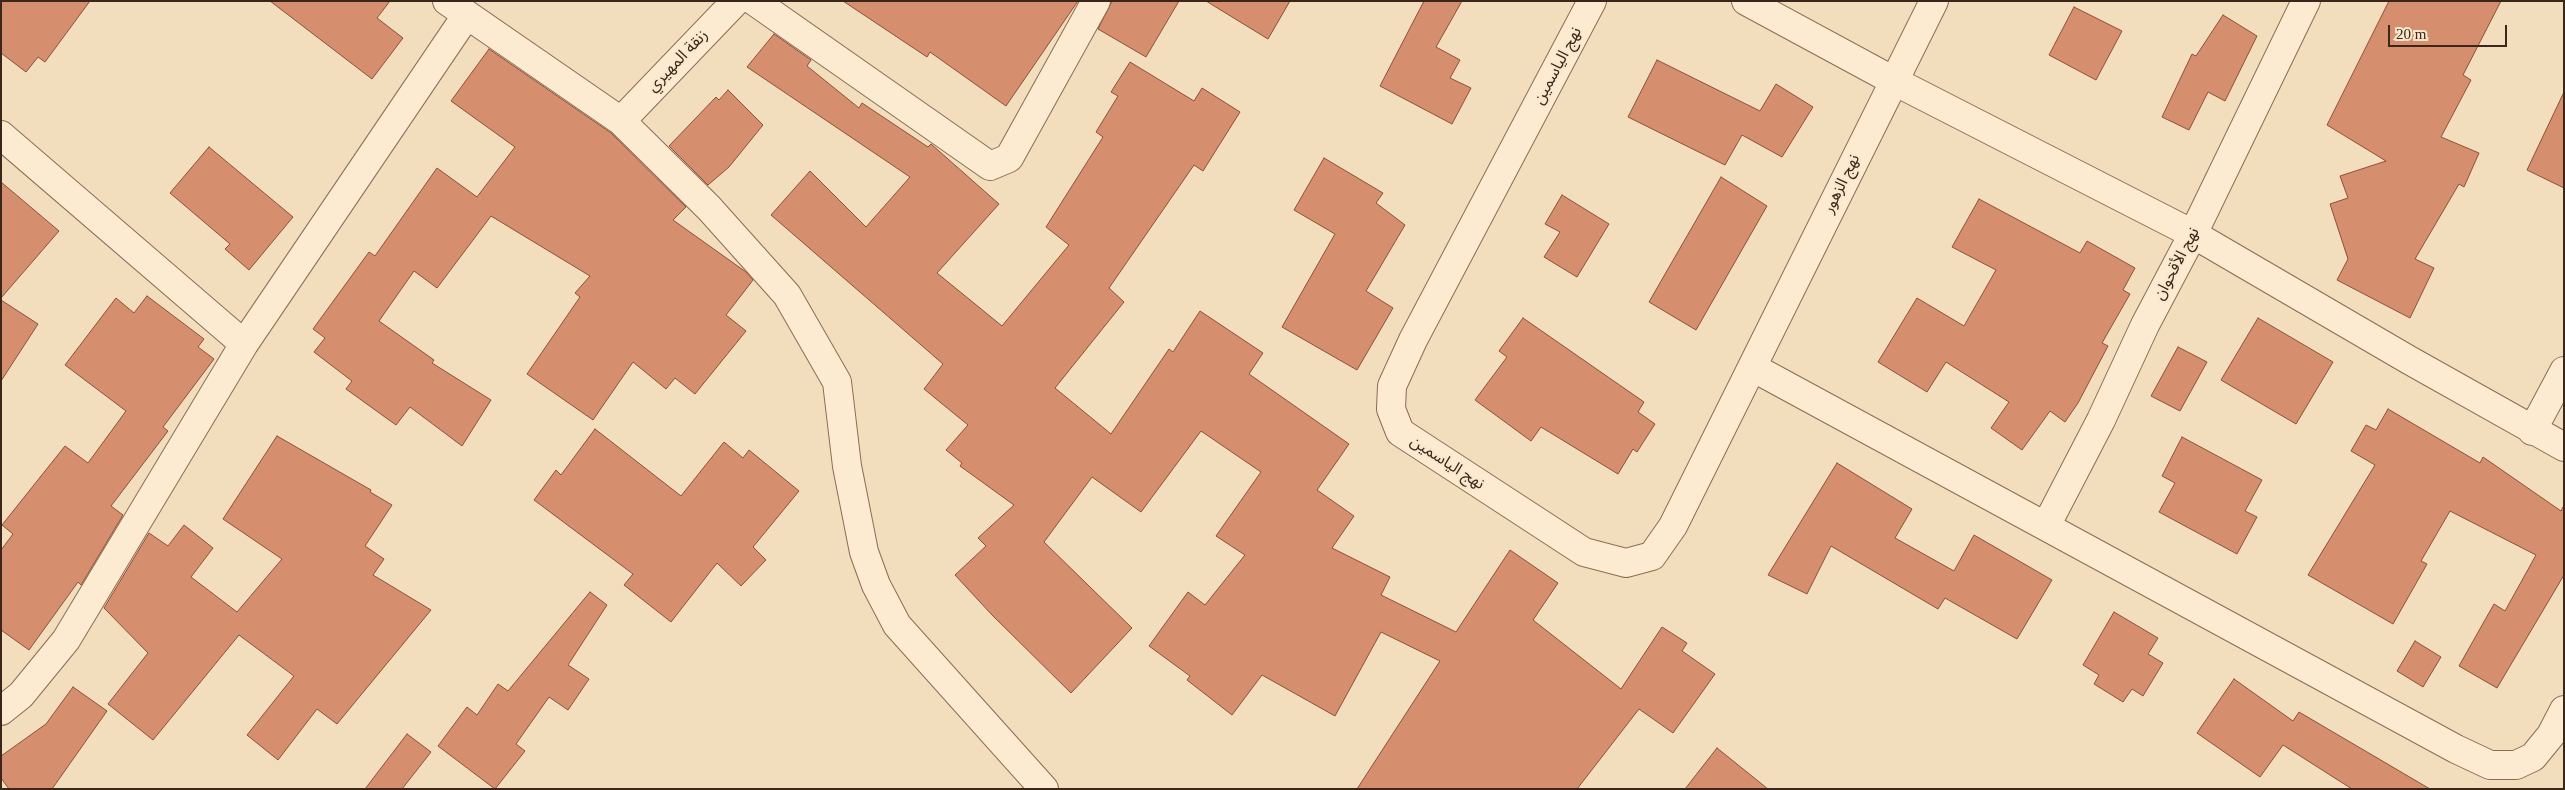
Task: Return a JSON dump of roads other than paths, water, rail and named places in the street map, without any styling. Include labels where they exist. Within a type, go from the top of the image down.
[{"type":"street","name":"زنقة المهيري","points":[[620,122],[736,1]]},
{"type":"street","points":[[754,1],[990,166],[1009,158],[1096,1]]},
{"type":"street","name":"نهج الياسمين","points":[[1592,1],[1412,340],[1392,386],[1391,409],[1400,432],[1584,552],[1626,563],[1652,556],[1673,526],[1752,367]]},
{"type":"street","points":[[1746,1],[1894,81],[2194,234],[2532,431],[2564,447]]},
{"type":"street","name":"نهج الزهور","points":[[1752,367],[1934,1]]},
{"type":"street","name":"نهج الأقحوان","points":[[2046,526],[2101,420],[2145,325],[2194,234],[2306,1]]},
{"type":"street","points":[[1,711],[21,695],[66,640],[244,344],[457,8],[620,122],[709,208],[787,295],[836,382],[847,466],[864,552],[876,585],[897,624],[1044,789]]},
{"type":"street","points":[[1,135],[244,344]]},
{"type":"street","points":[[1752,367],[2456,749],[2490,765],[2516,765],[2533,757],[2551,735],[2564,710]]},
{"type":"street","points":[[2532,431],[2564,371]]}]
